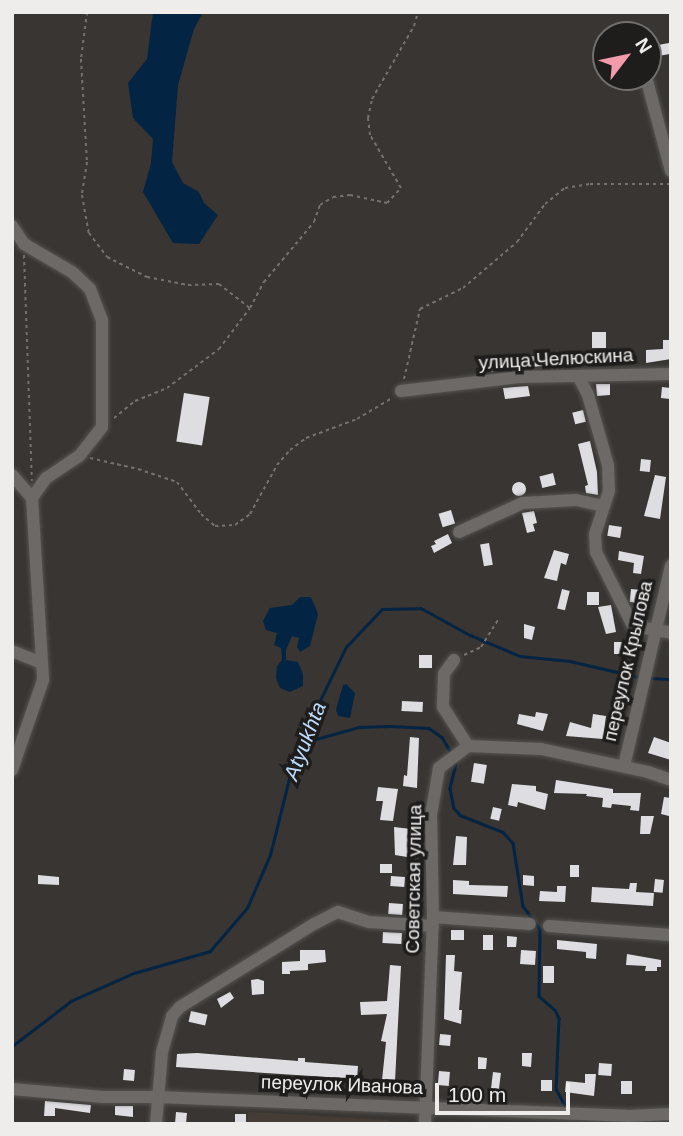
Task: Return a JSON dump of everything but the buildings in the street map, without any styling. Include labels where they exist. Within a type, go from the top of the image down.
[{"type":"street","points":[[650,91],[671,171]]},
{"type":"street","points":[[12,226],[24,244],[72,272],[90,289],[102,320],[102,427],[79,456],[46,478],[32,498]]},
{"type":"street","name":"улица Челюскина","points":[[401,391],[521,377],[671,374]]},
{"type":"street","points":[[578,376],[588,395],[608,465],[609,491],[595,534],[596,552],[633,626],[671,633]]},
{"type":"street","points":[[12,475],[32,498],[43,680],[12,769]]},
{"type":"street","points":[[459,532],[523,503],[576,500],[604,506]]},
{"type":"street","name":"переулок Крылова","points":[[624,766],[648,668],[653,631],[671,565]]},
{"type":"street","points":[[12,651],[42,663]]},
{"type":"street","points":[[454,660],[444,674],[443,707],[468,746],[541,749],[624,766],[671,780]]},
{"type":"street","name":"Советская улица","points":[[425,1124],[433,922],[431,815],[439,768],[468,746]]},
{"type":"street","points":[[156,1124],[162,1052],[172,1016],[180,1007],[338,912],[369,922],[530,924]]},
{"type":"street","points":[[549,926],[671,935]]},
{"type":"street","name":"переулок Иванова","points":[[12,1088],[103,1097],[627,1116],[671,1114]]},
{"type":"path","points":[[87,12],[81,59],[87,162],[82,195],[89,233],[107,257],[147,277],[188,285],[219,284],[250,308]]},
{"type":"path","points":[[102,427],[135,401],[167,388],[219,349],[250,308],[264,282],[314,222],[320,205],[333,197],[350,195],[387,202],[401,188],[370,135],[368,118],[372,99],[414,26],[418,12]]},
{"type":"path","points":[[79,456],[112,461],[177,482],[201,514],[215,526],[235,525],[250,514],[277,465],[290,450],[321,430],[357,419],[401,391],[420,309],[463,288],[516,242],[545,204],[565,188],[590,184],[671,184]]},
{"type":"path","points":[[24,244],[32,498]]},
{"type":"path","points":[[454,660],[481,647],[499,618]]},
{"type":"shaded area","points":[[248,1112],[389,1120],[389,1124],[247,1124]]},
{"type":"water","points":[[153,12],[203,12],[194,29],[178,85],[172,162],[183,183],[199,192],[204,203],[218,215],[199,244],[173,243],[143,192],[151,163],[153,139],[133,118],[128,83],[147,59]]},
{"type":"water","points":[[300,597],[311,597],[318,614],[310,646],[300,652],[297,647],[299,638],[292,636],[286,650],[286,660],[298,662],[303,674],[303,686],[290,692],[280,688],[276,678],[277,666],[282,660],[281,648],[274,645],[277,633],[266,630],[263,621],[270,608],[292,605]]},
{"type":"water","points":[[346,684],[355,693],[350,718],[338,716],[336,710],[343,685]]},
{"type":"waterway","name":"Atyukhta","points":[[12,1046],[71,1001],[134,973],[210,951],[247,908],[270,855],[289,779],[311,719],[346,647],[382,609],[421,608],[470,635],[520,656],[570,661],[639,677]]},
{"type":"waterway","name":"Atyukhta","points":[[650,678],[671,679]]},
{"type":"waterway","points":[[302,743],[359,727],[429,728],[442,737],[450,751]]},
{"type":"waterway","points":[[456,764],[450,788],[454,808],[460,815],[503,832],[513,843],[523,906],[540,929],[539,996],[555,1010],[559,1018],[556,1089],[567,1109]]}]
